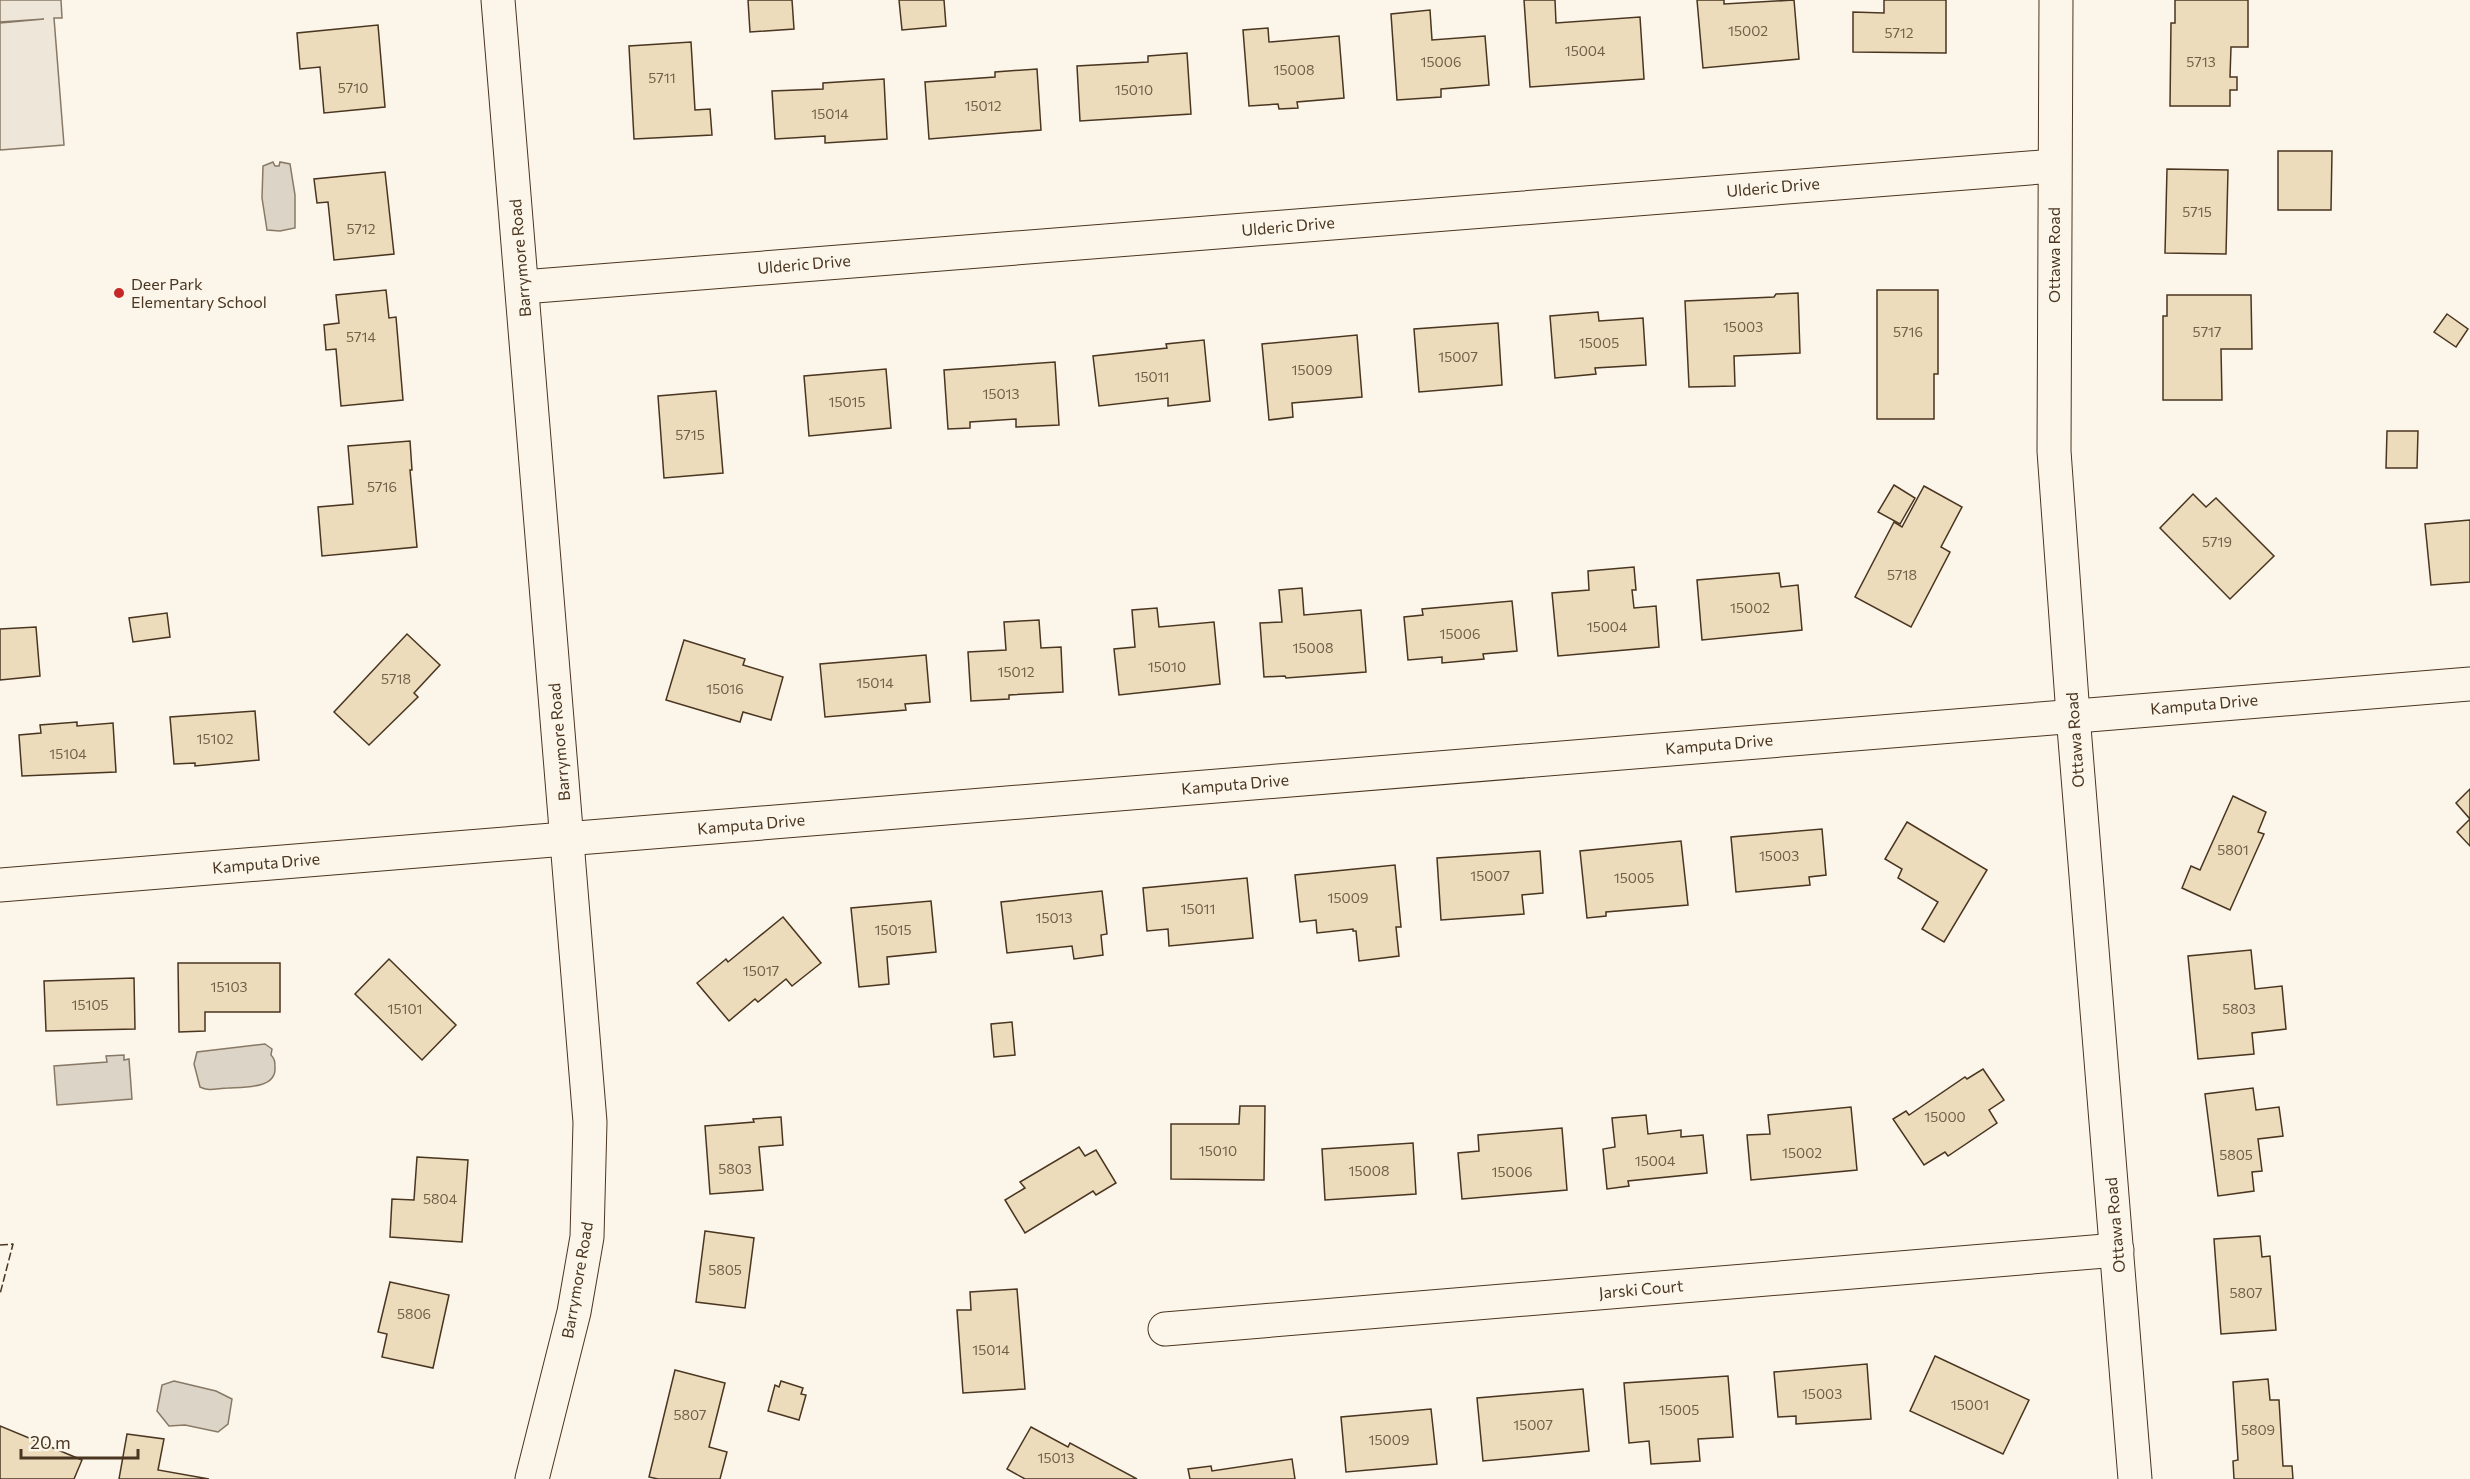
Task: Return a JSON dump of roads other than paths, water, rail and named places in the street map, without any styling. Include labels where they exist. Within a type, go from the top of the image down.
[{"type":"street","name":"Barrymore Road","points":[[498,0],[591,1122],[587,1237],[574,1312],[531,1479]]},
{"type":"street","name":"Ottawa Road","points":[[2056,0],[2054,451],[2073,716],[2135,1479]]},
{"type":"street","name":"Ulderic Drive","points":[[523,287],[2054,166]]},
{"type":"street","name":"Kamputa Drive","points":[[0,885],[2321,694],[2470,684]]},
{"type":"street","name":"Jarski Court","points":[[1165,1329],[2117,1250]]},
{"type":"place","name":"Deer Park Elementary School","points":[[119,293]]}]
